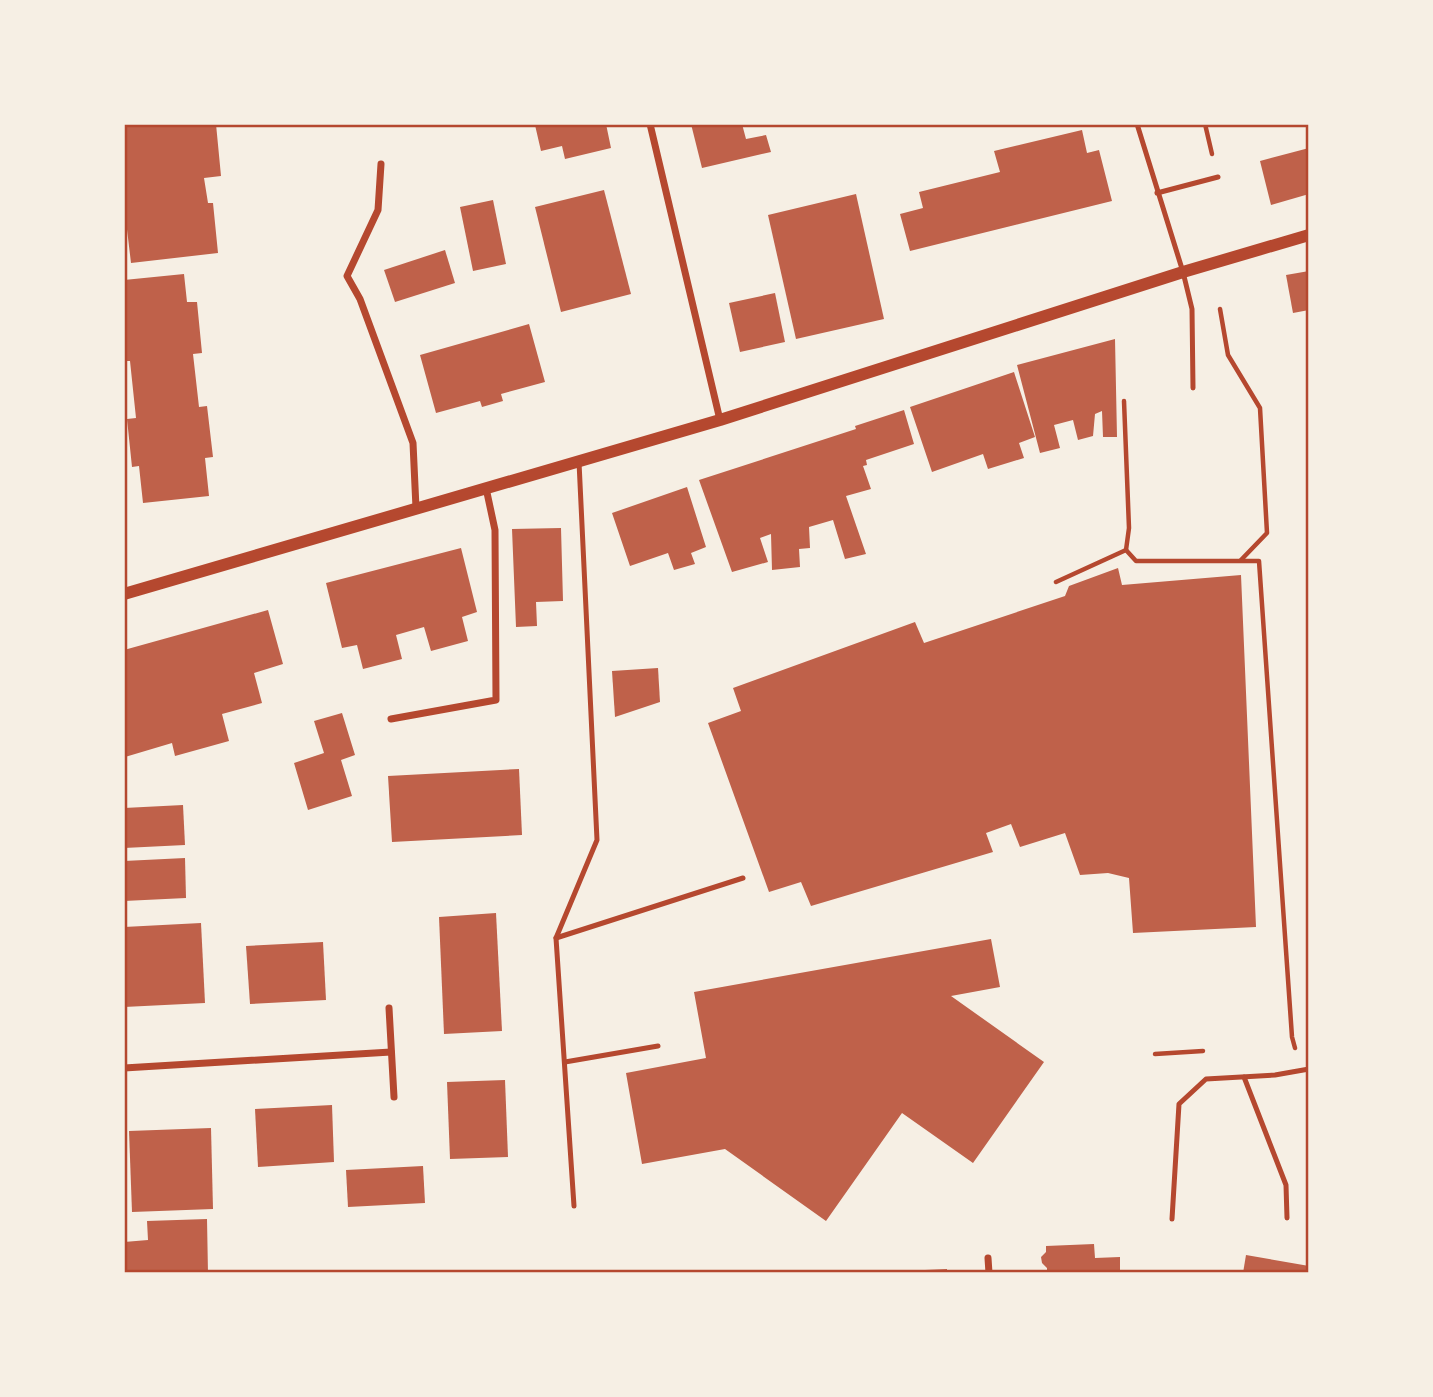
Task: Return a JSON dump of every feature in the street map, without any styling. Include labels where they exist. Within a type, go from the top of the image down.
[{"type":"street","points":[[650,124],[720,420]]},
{"type":"street","points":[[381,164],[378,211],[347,276],[360,299],[413,443],[416,508]]},
{"type":"street","points":[[124,594],[720,420],[1183,272],[1309,235]]},
{"type":"street","points":[[391,719],[496,700],[495,530],[486,488]]},
{"type":"street","points":[[389,1008],[394,1097]]},
{"type":"street","points":[[124,1068],[391,1052]]},
{"type":"street","points":[[988,1258],[989,1273]]},
{"type":"lane","points":[[1137,124],[1192,309],[1193,388]]},
{"type":"lane","points":[[1157,193],[1218,177]]},
{"type":"lane","points":[[574,1206],[556,938],[597,840],[579,462]]},
{"type":"lane","points":[[556,938],[743,878]]},
{"type":"lane","points":[[565,1062],[657,1046]]},
{"type":"lane","points":[[1172,1219],[1179,1104],[1206,1079],[1275,1075],[1309,1069]]},
{"type":"lane","points":[[1244,1077],[1286,1185],[1287,1218]]},
{"type":"path","points":[[1192,309],[1220,308],[1228,355],[1260,408],[1267,533],[1241,561]]},
{"type":"path","points":[[1124,401],[1129,528],[1126,550]]},
{"type":"path","points":[[1126,550],[1136,561],[1259,561],[1292,1037],[1295,1046]]},
{"type":"path","points":[[1056,582],[1126,550]]},
{"type":"building","points":[[124,124],[216,124],[221,176],[204,178],[208,203],[213,203],[218,253],[131,263],[124,204]]},
{"type":"building","points":[[606,124],[611,148],[565,159],[562,146],[541,151],[535,125]]},
{"type":"building","points":[[691,124],[742,124],[746,139],[766,135],[771,152],[702,168]]},
{"type":"building","points":[[1082,130],[1087,153],[1099,150],[1112,201],[910,251],[900,214],[923,208],[919,192],[1000,172],[994,151]]},
{"type":"building","points":[[1309,148],[1309,194],[1271,205],[1260,161]]},
{"type":"building","points":[[604,190],[631,294],[561,312],[535,207]]},
{"type":"building","points":[[856,194],[884,319],[796,339],[768,215]]},
{"type":"building","points":[[493,200],[506,264],[473,271],[460,207]]},
{"type":"building","points":[[445,250],[455,283],[395,302],[384,270]]},
{"type":"building","points":[[1309,271],[1309,310],[1293,313],[1286,275]]},
{"type":"building","points":[[184,274],[187,302],[197,302],[202,353],[193,354],[199,407],[207,406],[213,457],[205,458],[209,496],[143,503],[139,466],[132,467],[127,419],[136,418],[130,361],[124,361],[124,280]]},
{"type":"building","points":[[775,293],[785,342],[740,352],[729,303]]},
{"type":"building","points":[[529,324],[545,382],[501,394],[503,401],[482,407],[480,401],[436,413],[420,355]]},
{"type":"building","points":[[1115,339],[1117,437],[1103,437],[1102,411],[1095,414],[1093,436],[1078,440],[1073,420],[1054,425],[1060,448],[1040,453],[1017,365]]},
{"type":"building","points":[[1014,372],[1035,437],[1019,443],[1024,458],[988,469],[983,454],[932,472],[910,407]]},
{"type":"building","points":[[904,410],[914,444],[866,460],[867,465],[863,466],[871,489],[846,496],[866,554],[845,559],[833,520],[809,527],[810,548],[799,549],[800,567],[772,570],[771,534],[760,538],[768,562],[732,572],[699,480],[856,429],[855,426]]},
{"type":"building","points":[[687,487],[706,547],[691,553],[695,564],[674,570],[668,553],[630,566],[612,513]]},
{"type":"building","points":[[561,528],[563,601],[536,602],[537,626],[516,627],[512,529]]},
{"type":"building","points":[[461,548],[477,612],[462,617],[468,641],[431,651],[424,627],[396,635],[402,659],[363,669],[357,645],[342,648],[326,583]]},
{"type":"building","points":[[1118,568],[1122,585],[1241,575],[1256,927],[1133,933],[1129,878],[1108,873],[1080,875],[1065,833],[1020,847],[1011,824],[986,833],[993,852],[811,906],[801,882],[769,892],[708,723],[741,711],[733,688],[915,622],[924,643],[1065,596],[1069,586]]},
{"type":"building","points":[[268,610],[283,664],[254,673],[262,703],[222,714],[229,741],[175,756],[172,743],[125,757],[124,650]]},
{"type":"building","points":[[658,668],[660,702],[615,717],[612,671]]},
{"type":"building","points":[[342,713],[355,755],[341,760],[352,796],[308,810],[294,763],[324,753],[314,721]]},
{"type":"building","points":[[519,769],[522,835],[392,842],[388,776]]},
{"type":"building","points":[[183,805],[185,845],[124,848],[124,808]]},
{"type":"building","points":[[185,858],[186,898],[124,901],[124,861]]},
{"type":"building","points":[[496,913],[502,1031],[444,1034],[439,917]]},
{"type":"building","points":[[201,923],[205,1003],[124,1007],[124,927]]},
{"type":"building","points":[[991,939],[1000,987],[951,996],[1044,1062],[973,1163],[902,1113],[826,1221],[725,1149],[642,1164],[626,1073],[706,1058],[694,992]]},
{"type":"building","points":[[323,942],[326,1000],[250,1004],[246,946]]},
{"type":"building","points":[[505,1080],[508,1157],[450,1159],[447,1082]]},
{"type":"building","points":[[332,1105],[334,1162],[258,1167],[255,1109]]},
{"type":"building","points":[[211,1128],[213,1209],[132,1212],[129,1131]]},
{"type":"building","points":[[423,1166],[425,1203],[348,1207],[346,1170]]},
{"type":"building","points":[[207,1219],[208,1273],[125,1273],[124,1242],[148,1240],[147,1221]]},
{"type":"building","points":[[1094,1244],[1095,1258],[1120,1257],[1120,1273],[1047,1273],[1047,1268],[1042,1263],[1041,1257],[1046,1252],[1046,1246]]},
{"type":"building","points":[[1246,1255],[1309,1266],[1309,1273],[1243,1273]]},
{"type":"building","points":[[947,1269],[947,1273],[903,1273],[903,1271]]}]
